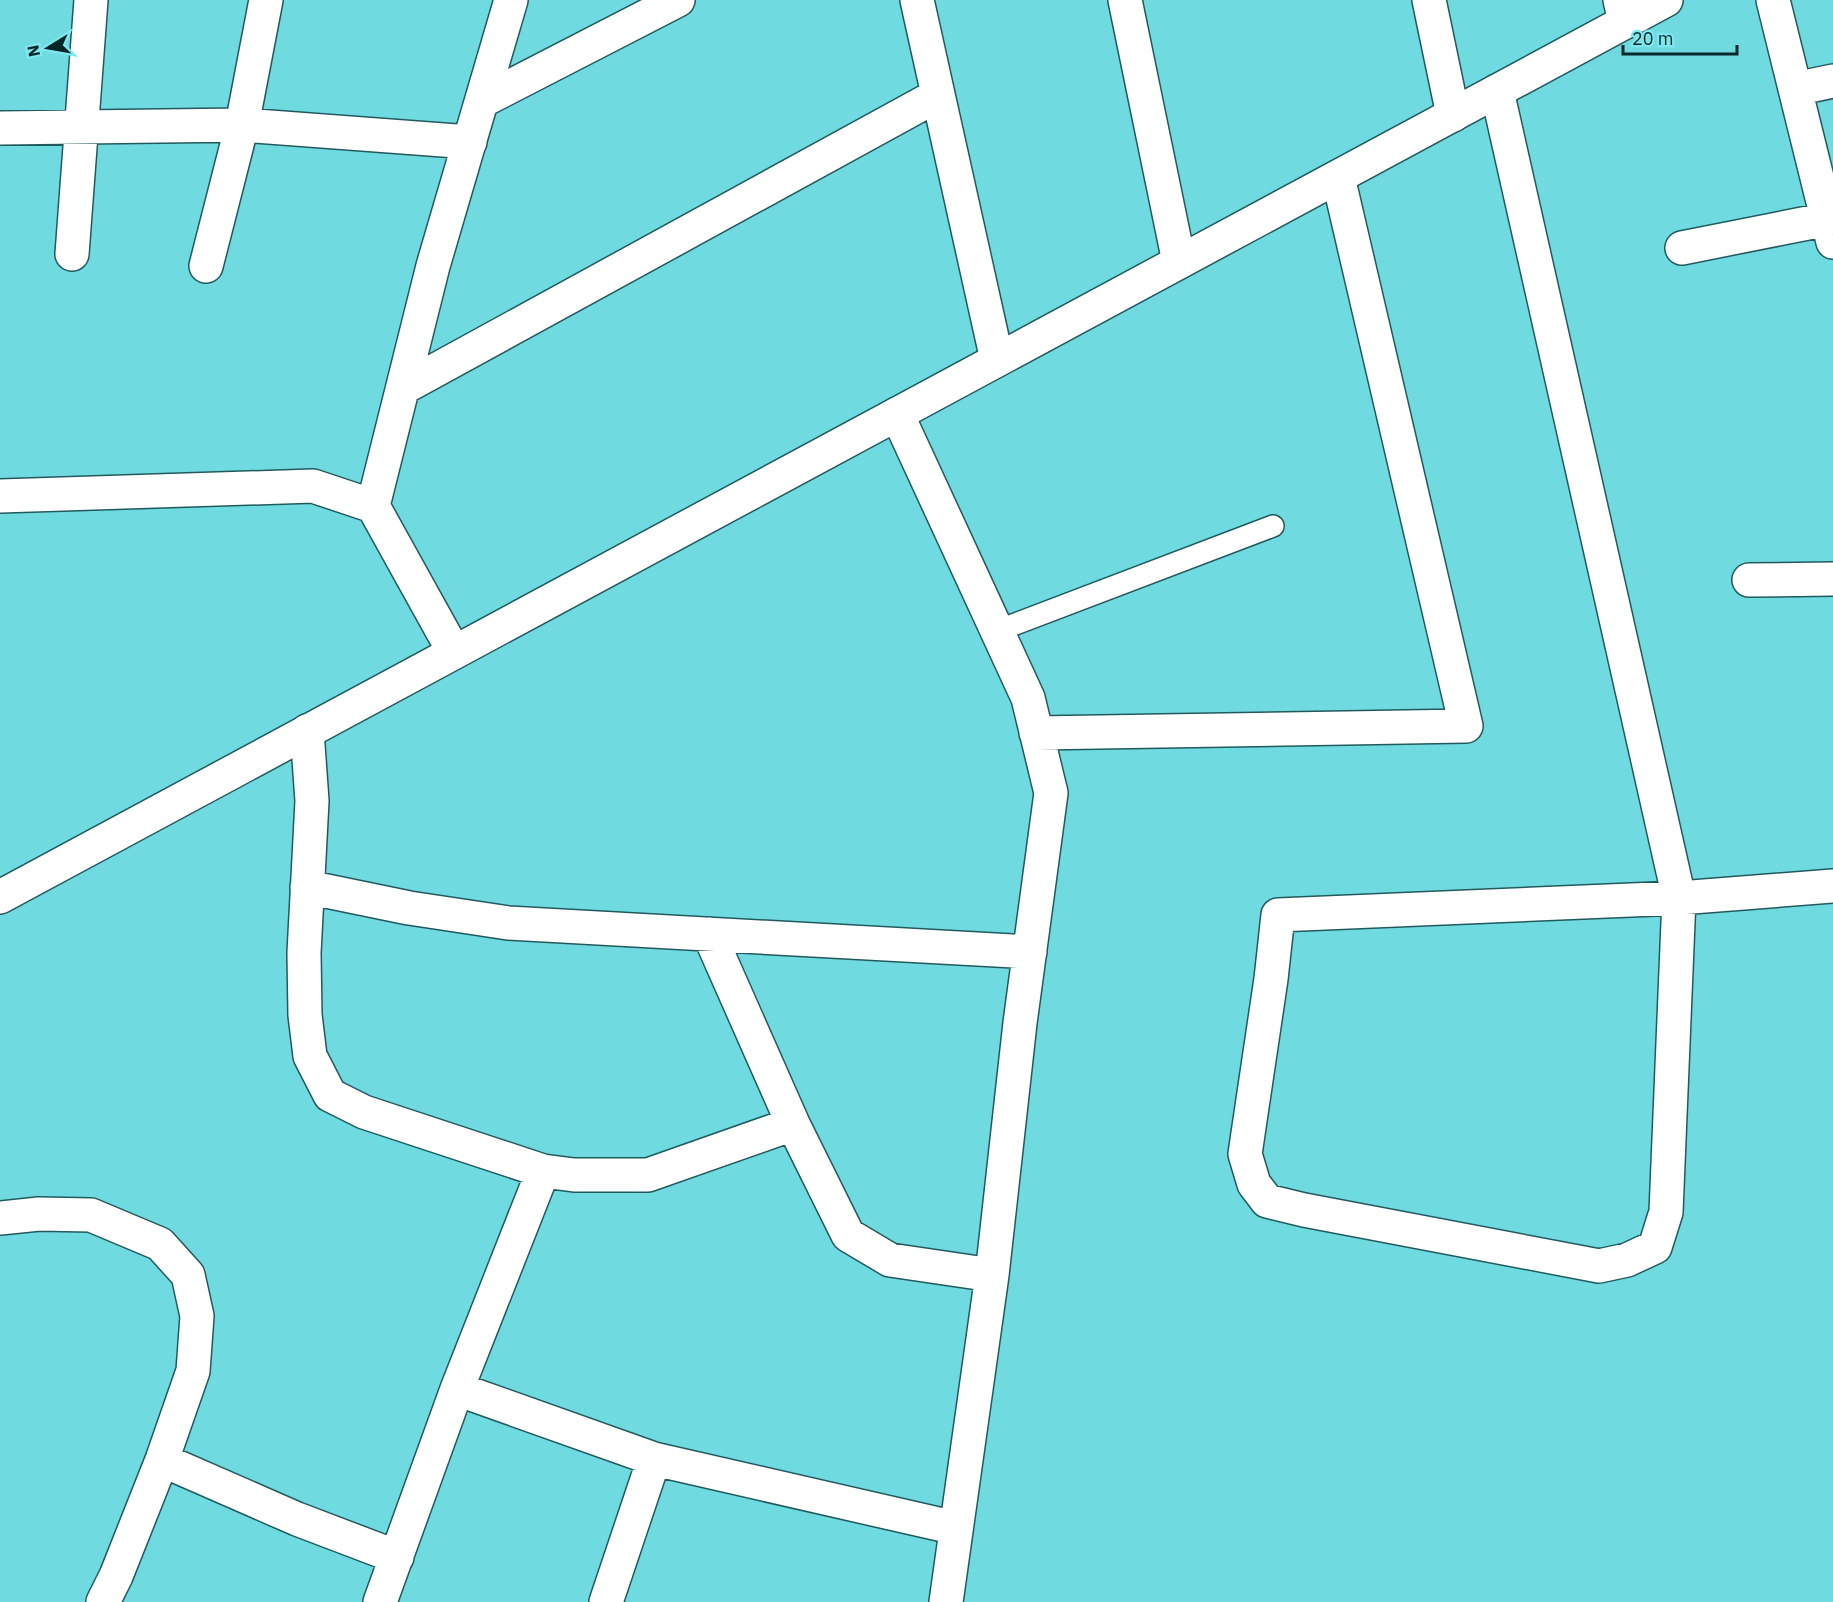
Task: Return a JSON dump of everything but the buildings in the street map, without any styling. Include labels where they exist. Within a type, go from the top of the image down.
[{"type":"street","points":[[72,254],[91,0]]},
{"type":"street","points":[[206,266],[242,125],[266,0]]},
{"type":"street","points":[[373,506],[433,266],[511,0]]},
{"type":"street","points":[[482,101],[678,0]]},
{"type":"street","points":[[916,0],[997,360]]},
{"type":"street","points":[[1125,0],[1179,262]]},
{"type":"street","points":[[1429,0],[1453,115]]},
{"type":"street","points":[[0,897],[1497,91],[1623,11],[1666,0]]},
{"type":"street","points":[[1682,248],[1830,230],[1773,0]]},
{"type":"street","points":[[1796,89],[1833,81]]},
{"type":"street","points":[[1497,91],[1679,898],[1666,1212],[1655,1247],[1627,1260],[1599,1266],[1304,1210],[1267,1201],[1254,1184],[1245,1154],[1271,979],[1278,915],[1679,898],[1833,886]]},
{"type":"street","points":[[403,388],[938,95]]},
{"type":"street","points":[[0,128],[242,125],[470,142]]},
{"type":"street","points":[[1036,733],[1466,726],[1338,177]]},
{"type":"street","points":[[897,414],[1028,698],[1051,794],[1019,1033],[992,1275],[946,1602]]},
{"type":"street","points":[[0,496],[313,486],[373,506],[454,652]]},
{"type":"street","points":[[1749,580],[1833,579]]},
{"type":"street","points":[[307,731],[312,801],[304,953],[305,1015],[310,1056],[330,1095],[364,1112],[543,1171],[573,1175],[648,1175],[793,1124]]},
{"type":"street","points":[[307,887],[409,908],[508,923],[1030,952]]},
{"type":"street","points":[[709,934],[793,1124],[848,1235],[890,1260],[992,1275]]},
{"type":"street","points":[[380,1602],[457,1389],[543,1171]]},
{"type":"street","points":[[0,1218],[39,1214],[91,1215],[160,1244],[188,1275],[197,1316],[193,1371],[162,1460],[116,1576],[103,1602]]},
{"type":"street","points":[[457,1389],[654,1458],[956,1528]]},
{"type":"street","points":[[606,1602],[654,1458]]},
{"type":"street","points":[[162,1460],[297,1519],[397,1557]]},
{"type":"lane","points":[[998,631],[1273,526]]}]
